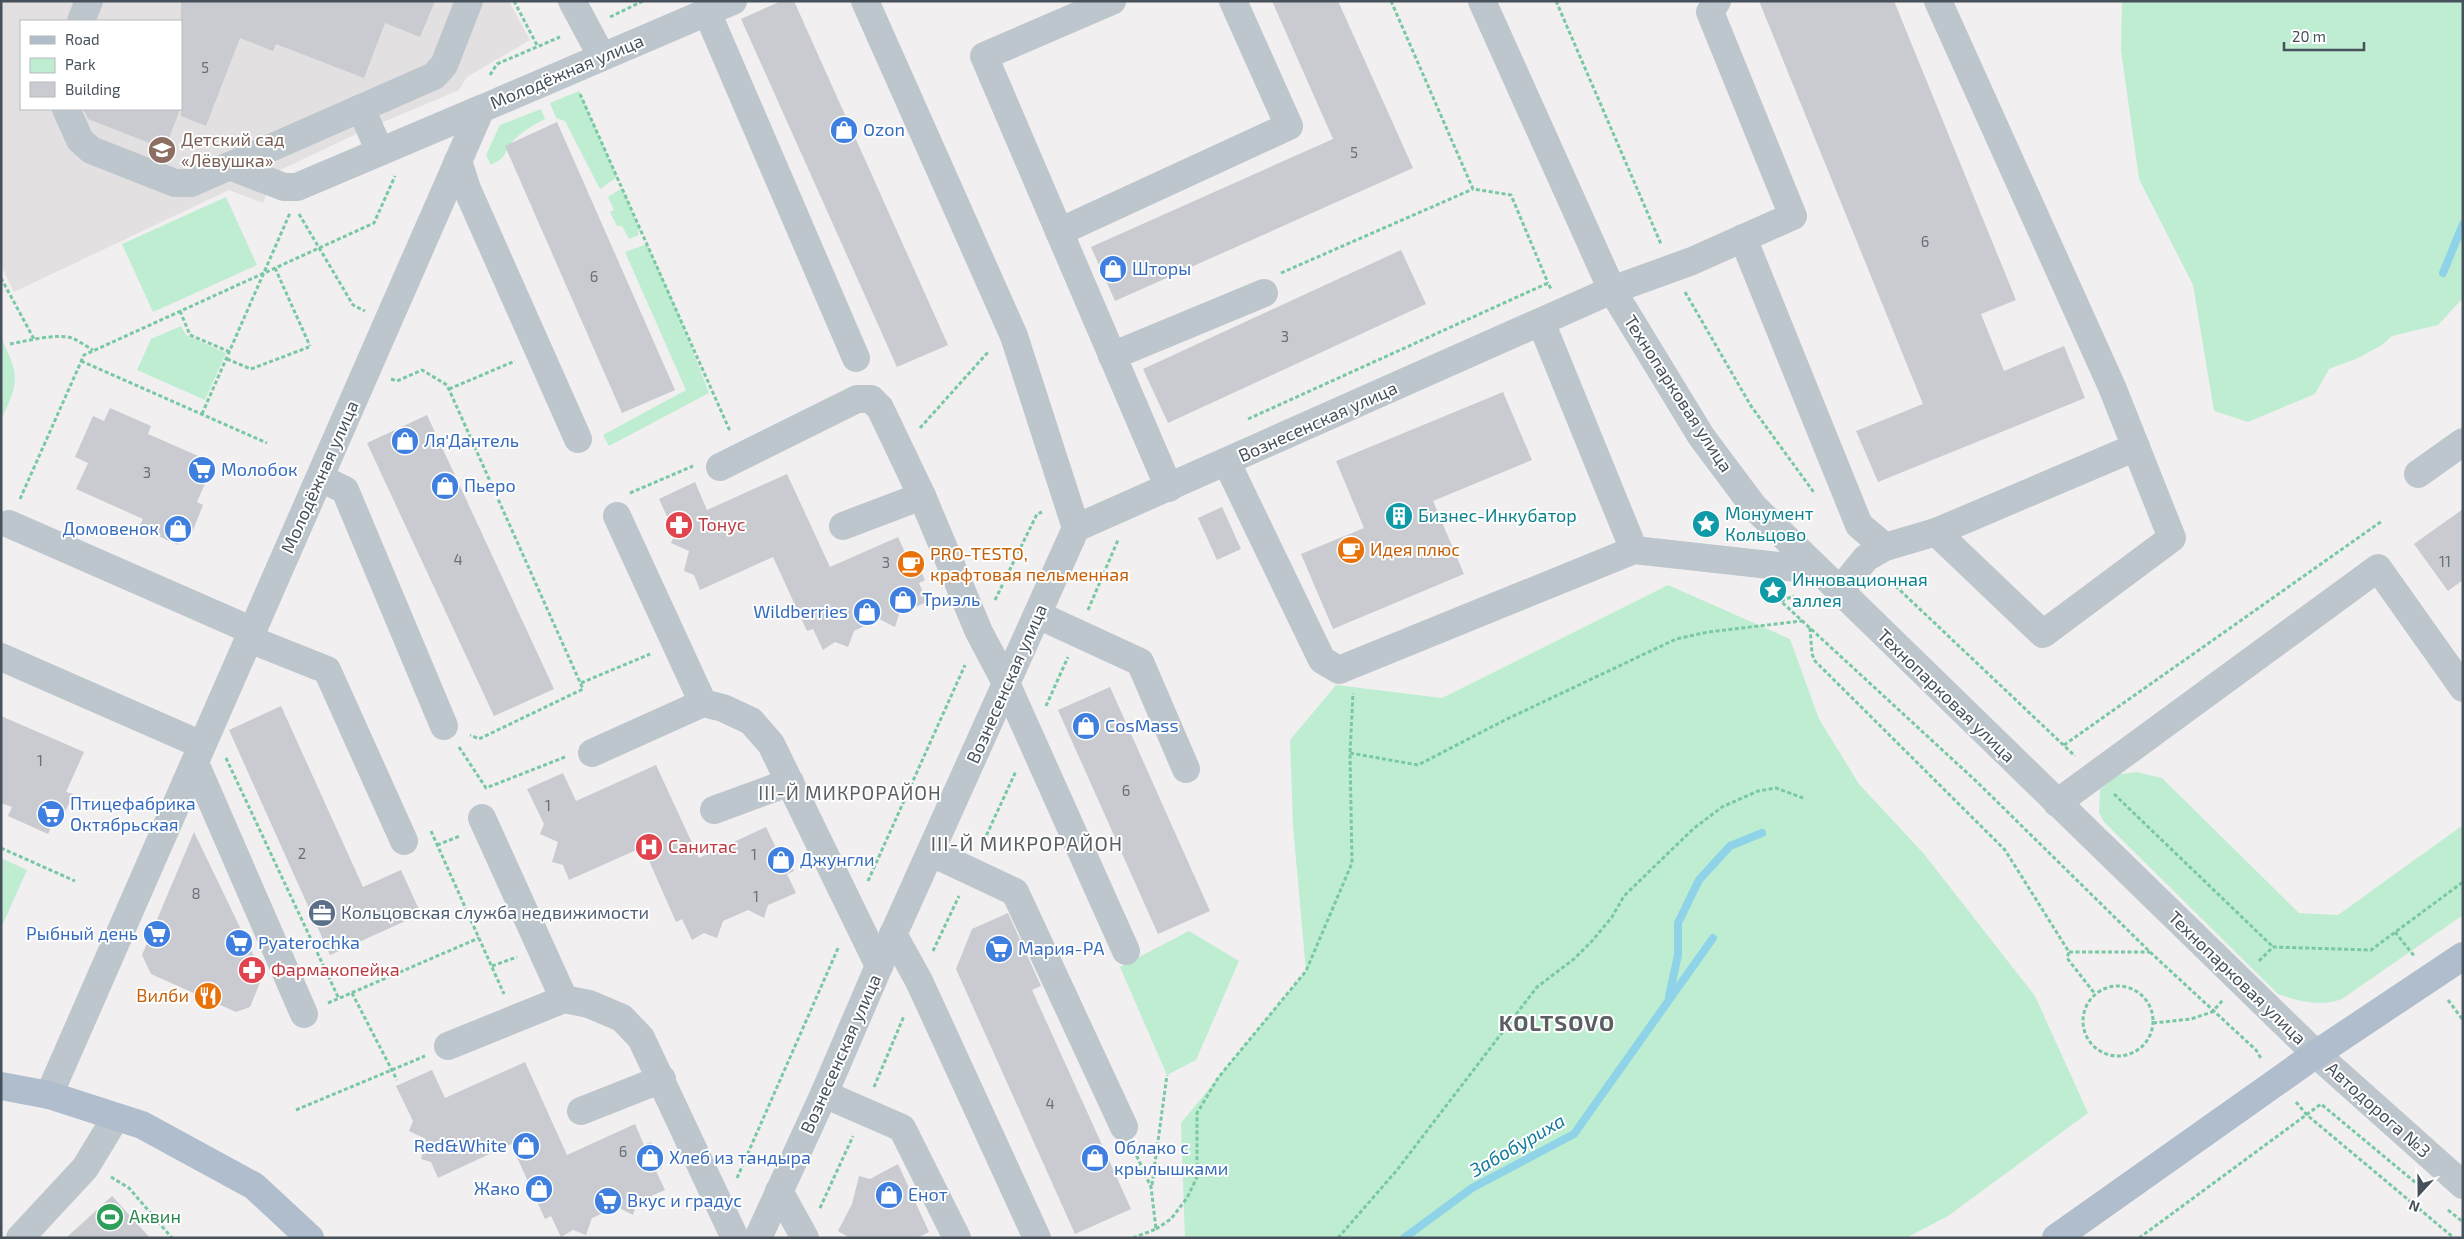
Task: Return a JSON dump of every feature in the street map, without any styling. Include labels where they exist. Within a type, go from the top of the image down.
[{"type":"main road","points":[[2056,1238],[2316,1054],[2463,956]]},
{"type":"main road","points":[[1,1086],[49,1095],[142,1126],[254,1186],[310,1238]]},
{"type":"street","points":[[81,20],[89,1]]},
{"type":"street","points":[[66,110],[84,146],[175,183],[191,183],[441,71],[469,1]]},
{"type":"street","points":[[572,1],[602,57]]},
{"type":"street","name":"Молодёжная улица","points":[[49,1095],[481,109],[733,1]]},
{"type":"street","points":[[865,1],[1010,328],[1076,528]]},
{"type":"street","points":[[1112,1],[984,56],[1169,488]]},
{"type":"street","points":[[1059,232],[1289,126],[1233,1]]},
{"type":"street","name":"Технопарковая улица","points":[[1482,1],[1612,290],[1707,444],[1754,507],[1816,570],[2316,1054]]},
{"type":"street","name":"Вознесенская улица","points":[[758,1238],[1076,528],[1227,463],[1612,290],[1685,264],[1793,216],[1710,12],[1717,1]]},
{"type":"street","points":[[1936,532],[2043,634],[2172,538],[2112,387],[1938,1]]},
{"type":"street","points":[[707,12],[856,358]]},
{"type":"street","points":[[361,108],[380,152]]},
{"type":"street","points":[[229,166],[291,188],[481,109]]},
{"type":"street","points":[[458,161],[467,188],[578,440]]},
{"type":"street","points":[[1743,238],[1859,525],[1885,547]]},
{"type":"street","points":[[1112,356],[1264,293]]},
{"type":"street","points":[[1547,319],[1634,550]]},
{"type":"street","points":[[730,462],[857,399],[871,399],[880,408],[922,496],[979,632],[1006,683],[1126,952]]},
{"type":"street","points":[[2418,474],[2463,442]]},
{"type":"street","points":[[1839,591],[1866,558],[1885,547],[1936,532],[2136,447]]},
{"type":"street","points":[[1227,463],[1322,660],[1339,670],[1634,550],[1816,570]]},
{"type":"street","points":[[320,478],[344,490],[444,726]]},
{"type":"street","points":[[843,526],[922,496]]},
{"type":"street","points":[[618,516],[703,703]]},
{"type":"street","points":[[9,524],[327,670],[404,841]]},
{"type":"street","points":[[2057,803],[2378,568],[2463,688]]},
{"type":"street","points":[[1038,615],[1140,662],[1186,769]]},
{"type":"street","points":[[1,657],[198,754],[304,1014]]},
{"type":"street","points":[[592,754],[703,703],[723,708],[751,721],[771,744],[853,916],[879,966]]},
{"type":"street","points":[[714,810],[790,782]]},
{"type":"street","points":[[482,818],[564,999]]},
{"type":"street","points":[[932,853],[1015,892],[1124,1126]]},
{"type":"street","points":[[893,934],[919,981],[1037,1238]]},
{"type":"street","points":[[448,1046],[564,999],[589,1004],[622,1018],[641,1038],[736,1238]]},
{"type":"street","name":"Автодорога №3","points":[[2316,1054],[2463,1185]]},
{"type":"street","points":[[581,1111],[662,1079]]},
{"type":"street","points":[[824,1094],[902,1128],[957,1238]]},
{"type":"street","points":[[20,1238],[88,1164],[116,1117]]},
{"type":"street","points":[[779,1191],[805,1238]]},
{"type":"path","points":[[514,1],[538,47]]},
{"type":"path","points":[[1391,1],[1473,189]]},
{"type":"path","points":[[570,71],[730,462]]},
{"type":"path","points":[[9,524],[84,355],[374,224],[412,138]]},
{"type":"path","points":[[1264,293],[1267,280],[1473,189],[1511,195],[1555,298],[1547,319]]},
{"type":"path","points":[[202,414],[294,206],[353,305],[388,321]]},
{"type":"path","points":[[227,359],[251,370],[310,346],[275,268]]},
{"type":"path","points":[[1,278],[35,341]]},
{"type":"path","points":[[1246,420],[1548,283]]},
{"type":"path","points":[[180,311],[190,335],[230,352]]},
{"type":"path","points":[[900,450],[1010,328]]},
{"type":"path","points":[[10,344],[35,341],[51,336],[71,338],[93,350]]},
{"type":"path","points":[[449,389],[539,350]]},
{"type":"path","points":[[81,361],[267,442]]},
{"type":"path","points":[[367,369],[397,381],[422,370],[447,385],[583,690],[479,738],[444,726]]},
{"type":"path","points":[[618,516],[630,507],[624,495],[715,457],[730,462]]},
{"type":"path","points":[[722,1212],[979,632],[1037,514],[1067,500]]},
{"type":"path","points":[[2064,745],[2382,521]]},
{"type":"path","points":[[1768,589],[1976,780],[2212,1012],[2256,1050],[2278,1082],[2307,1115],[2454,1238]]},
{"type":"path","points":[[1350,753],[1418,765],[1505,720],[1676,639],[1708,632],[1802,621]]},
{"type":"path","points":[[1810,628],[1812,654],[1815,661],[2005,850],[2069,952],[2068,958],[2096,994]]},
{"type":"path","points":[[581,683],[676,643]]},
{"type":"path","points":[[1133,1238],[1171,1219],[1187,1198],[1196,1177],[1197,1113],[1218,1078],[1306,971],[1352,863],[1350,753],[1354,683],[1346,667]]},
{"type":"path","points":[[444,726],[486,788],[576,753],[592,754]]},
{"type":"path","points":[[232,770],[339,999]]},
{"type":"path","points":[[1338,1238],[1397,1170],[1537,988],[1574,959],[1592,941],[1612,917],[1624,896],[1693,830],[1722,807],[1758,791],[1776,788],[1803,798]]},
{"type":"path","points":[[404,841],[431,831],[516,1020]]},
{"type":"path","points":[[437,845],[451,839]]},
{"type":"path","points":[[1,848],[75,881]]},
{"type":"path","points":[[2153,1023],[2191,1019],[2212,1012],[2272,947],[2371,950],[2463,882]]},
{"type":"path","points":[[304,1014],[479,938]]},
{"type":"path","points":[[2069,952],[2150,952]]},
{"type":"path","points":[[2114,986],[2134,990],[2148,1003],[2153,1023],[2151,1033],[2139,1049],[2120,1056],[2102,1052],[2088,1038],[2084,1024],[2085,1010],[2096,994],[2114,986]]},
{"type":"path","points":[[352,993],[397,1080]]},
{"type":"path","points":[[296,1110],[448,1046]]},
{"type":"path","points":[[1156,1228],[1151,1187],[1167,1075]]},
{"type":"path","points":[[2139,1238],[2321,1104],[2425,1191]]},
{"type":"path","points":[[1124,1126],[1151,1187]]},
{"type":"path","points":[[88,1164],[119,1180],[172,1238]]},
{"type":"path","points":[[2440,1204],[2463,1222]]},
{"type":"shaded area","name":"Детский сад «Лёвушка»","points":[[1,1],[509,1],[530,40],[467,77],[459,90],[369,128],[276,172],[263,203],[229,190],[14,292],[1,266]]},
{"type":"green space","points":[[2122,1],[2463,1],[2463,298],[2438,325],[2392,336],[2382,345],[2358,358],[2329,369],[2315,394],[2248,422],[2214,411],[2193,285],[2139,179],[2121,50]]},
{"type":"green space","points":[[579,91],[617,177],[600,189],[565,121],[556,118],[550,103]]},
{"type":"green space","points":[[541,109],[545,119],[519,135],[509,146],[503,157],[491,165],[486,155],[500,125]]},
{"type":"green space","points":[[622,188],[641,232],[637,230],[639,235],[629,239],[622,226],[617,226],[610,212],[614,210],[608,197]]},
{"type":"green space","points":[[226,197],[257,265],[153,312],[122,244]]},
{"type":"green space","points":[[647,244],[679,315],[709,393],[609,446],[603,435],[686,390],[625,252]]},
{"type":"green space","points":[[181,326],[186,335],[226,353],[205,400],[137,370],[151,339]]},
{"type":"green space","points":[[1,338],[12,362],[15,379],[11,397],[1,420]]},
{"type":"green space","points":[[1668,585],[1790,639],[1819,719],[1859,784],[1924,854],[2035,996],[2088,1113],[1948,1216],[1906,1238],[1185,1238],[1181,1123],[1306,971],[1293,826],[1290,740],[1336,685],[1442,698]]},
{"type":"green space","points":[[2137,772],[2162,778],[2299,913],[2338,915],[2463,825],[2463,915],[2342,999],[2318,1003],[2278,994],[2104,822],[2099,812],[2100,790],[2116,775]]},
{"type":"green space","points":[[1,858],[27,870],[1,928]]},
{"type":"green space","points":[[1189,931],[1239,961],[1196,1060],[1167,1075],[1120,967]]},
{"type":"building","points":[[181,1],[435,1],[420,37],[385,23],[364,78],[276,44],[273,51],[240,38],[206,126],[181,116]]},
{"type":"building","points":[[781,1],[794,1],[948,345],[897,367],[741,19]]},
{"type":"building","points":[[1272,1],[1338,1],[1413,168],[1115,301],[1091,247],[1333,139]]},
{"type":"building","points":[[1759,1],[1894,1],[2016,300],[1981,314],[2004,371],[2064,346],[2085,398],[1878,482],[1856,431],[1923,404]]},
{"type":"building","points":[[84,110],[180,110],[165,149],[88,119]]},
{"type":"building","points":[[557,122],[675,390],[622,413],[505,146]]},
{"type":"building","points":[[1401,250],[1426,304],[1168,423],[1143,369]]},
{"type":"building","name":"Бизнес-Инкубатор","points":[[1503,392],[1532,460],[1433,501],[1464,574],[1333,629],[1301,554],[1364,528],[1336,461]]},
{"type":"building","points":[[110,408],[151,426],[148,434],[214,463],[197,502],[203,505],[191,535],[184,532],[178,545],[139,527],[143,519],[76,489],[88,463],[75,457],[93,416],[104,421]]},
{"type":"building","points":[[427,415],[554,689],[494,716],[367,443]]},
{"type":"building","points":[[787,474],[830,567],[898,537],[907,557],[913,555],[925,580],[919,583],[927,602],[899,614],[895,627],[879,619],[854,631],[848,647],[835,642],[823,650],[813,629],[807,631],[773,557],[700,590],[694,575],[684,571],[689,551],[671,543],[675,534],[659,499],[695,482],[707,510]]},
{"type":"building","points":[[1222,507],[1241,549],[1217,560],[1198,518]]},
{"type":"building","points":[[2463,509],[2463,580],[2448,591],[2414,544]]},
{"type":"building","points":[[1110,687],[1210,911],[1158,934],[1058,710]]},
{"type":"building","points":[[281,706],[363,887],[401,870],[421,914],[330,955],[229,730]]},
{"type":"building","points":[[1,716],[84,752],[66,792],[73,794],[60,824],[54,821],[48,834],[8,816],[12,807],[1,803]]},
{"type":"building","points":[[656,765],[699,858],[766,827],[776,848],[782,845],[794,871],[787,874],[796,893],[768,905],[764,918],[748,910],[723,921],[717,938],[704,933],[692,940],[682,919],[676,922],[643,847],[569,880],[563,865],[552,862],[558,842],[540,834],[544,824],[527,789],[563,773],[576,801]]},
{"type":"building","points":[[194,832],[263,975],[250,1007],[236,1012],[151,974],[142,955]]},
{"type":"building","points":[[1008,913],[1041,986],[1032,990],[1131,1209],[1075,1234],[956,969],[972,929]]},
{"type":"building","points":[[525,1062],[567,1155],[635,1124],[644,1145],[651,1142],[662,1168],[656,1171],[665,1190],[637,1202],[633,1215],[617,1207],[592,1218],[586,1235],[573,1230],[561,1237],[551,1216],[545,1219],[511,1144],[438,1178],[431,1162],[421,1159],[426,1139],[409,1131],[413,1121],[396,1086],[432,1070],[445,1098]]},
{"type":"building","name":"Енот","points":[[898,1164],[929,1232],[917,1238],[850,1238],[838,1231],[852,1204],[859,1176],[870,1179]]},
{"type":"building","name":"Аквин","points":[[112,1196],[150,1238],[66,1238]]},
{"type":"waterway","points":[[2443,273],[2463,224]]},
{"type":"waterway","points":[[1669,996],[1678,955],[1678,923],[1699,880],[1730,846],[1762,833]]},
{"type":"waterway","name":"Забобуриха","points":[[1404,1238],[1472,1188],[1574,1134],[1713,938]]},
{"type":"place","name":"Ozon","points":[[844,130]]},
{"type":"place","name":"Детский сад «Лёвушка»","points":[[162,150]]},
{"type":"place","name":"Шторы","points":[[1113,269]]},
{"type":"place","name":"Ля'Дантель","points":[[405,441]]},
{"type":"place","name":"Молобок","points":[[202,470]]},
{"type":"place","name":"Пьеро","points":[[445,486]]},
{"type":"place","name":"Бизнес-Инкубатор","points":[[1399,516]]},
{"type":"place","name":"Монумент Кольцово","points":[[1706,524]]},
{"type":"place","name":"Тонус","points":[[679,525]]},
{"type":"place","name":"Домовенок","points":[[178,529]]},
{"type":"place","name":"Идея плюс","points":[[1351,550]]},
{"type":"place","name":"PRO-TESTO, крафтовая пельменная","points":[[911,564]]},
{"type":"place","name":"Инновационная аллея","points":[[1773,590]]},
{"type":"place","name":"Триэль","points":[[903,600]]},
{"type":"place","name":"Wildberries","points":[[867,612]]},
{"type":"place","name":"CosMass","points":[[1086,726]]},
{"type":"place","name":"Птицефабрика Октябрьская","points":[[51,814]]},
{"type":"place","name":"Санитас","points":[[649,847]]},
{"type":"place","name":"Джунгли","points":[[781,860]]},
{"type":"place","name":"Кольцовская служба недвижимости","points":[[322,913]]},
{"type":"place","name":"Рыбный день","points":[[157,934]]},
{"type":"place","name":"Pyaterochka","points":[[239,943]]},
{"type":"place","name":"Мария-РА","points":[[999,949]]},
{"type":"place","name":"Фармакопейка","points":[[252,970]]},
{"type":"place","name":"Вилби","points":[[208,996]]},
{"type":"place","name":"Red&White","points":[[526,1146]]},
{"type":"place","name":"Хлеб из тандыра","points":[[650,1158]]},
{"type":"place","name":"Облако с крылышками","points":[[1095,1158]]},
{"type":"place","name":"Жако","points":[[539,1189]]},
{"type":"place","name":"Енот","points":[[889,1195]]},
{"type":"place","name":"Вкус и градус","points":[[608,1201]]},
{"type":"place","name":"Аквин","points":[[110,1217]]},
{"type":"district","name":"III-Й МИКРОРАЙОН","points":[[850,793]]},
{"type":"district","name":"III-Й МИКРОРАЙОН","points":[[1027,844]]},
{"type":"district","name":"KOLTSOVO","points":[[1557,1023]]}]
